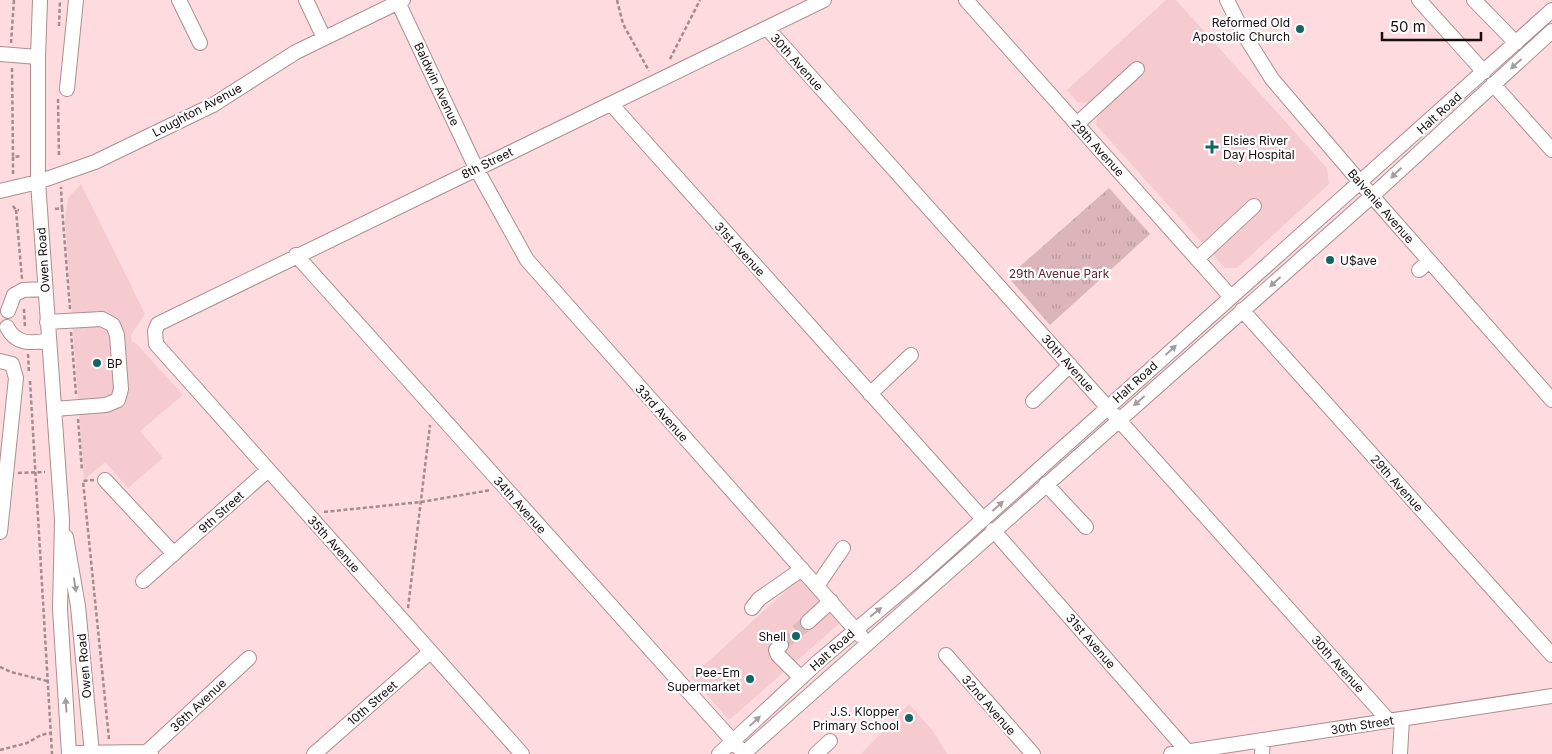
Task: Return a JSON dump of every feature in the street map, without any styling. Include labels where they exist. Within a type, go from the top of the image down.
[{"type":"street","name":"Owen Road","points":[[40,0],[38,182],[62,520],[60,610],[69,754]]},
{"type":"street","points":[[67,89],[76,0]]},
{"type":"street","points":[[179,0],[200,43]]},
{"type":"street","points":[[306,0],[324,38]]},
{"type":"street","name":"8th Street","points":[[155,331],[161,321],[824,0]]},
{"type":"street","name":"29th Avenue","points":[[966,0],[1231,297]]},
{"type":"street","name":"Balvenie Avenue","points":[[1227,0],[1245,36],[1272,79],[1372,196],[1424,265],[1552,400]]},
{"type":"street","points":[[1474,0],[1516,43]]},
{"type":"street","name":"Loughton Avenue","points":[[0,191],[38,182],[95,162],[213,105],[271,67],[324,38],[400,1]]},
{"type":"street","name":"Baldwin Avenue","points":[[400,1],[476,168]]},
{"type":"street","points":[[1418,5],[1484,72]]},
{"type":"street","name":"Halt Road","points":[[719,754],[855,629],[983,519],[1361,183],[1552,10]]},
{"type":"street","name":"30th Avenue","points":[[767,28],[1118,419],[1396,720]]},
{"type":"street","name":"Halt Road","points":[[744,754],[993,530],[1372,196],[1552,31]]},
{"type":"street","points":[[0,54],[38,57]]},
{"type":"street","points":[[1077,124],[1137,69]]},
{"type":"street","points":[[1493,84],[1552,150]]},
{"type":"street","name":"31st Avenue","points":[[610,104],[983,519]]},
{"type":"street","name":"33rd Avenue","points":[[476,168],[527,260],[868,644]]},
{"type":"street","points":[[1197,259],[1254,206]]},
{"type":"street","name":"34th Avenue","points":[[296,255],[744,754]]},
{"type":"street","points":[[8,311],[14,295],[23,290],[45,289]]},
{"type":"street","name":"29th Avenue","points":[[1242,310],[1552,655]]},
{"type":"street","points":[[47,322],[106,320],[113,326],[117,335],[121,389],[118,400],[106,405],[54,409]]},
{"type":"street","points":[[7,327],[14,338],[26,343],[48,341]]},
{"type":"street","name":"35th Avenue","points":[[155,331],[156,344],[522,754]]},
{"type":"street","points":[[870,394],[911,355]]},
{"type":"street","points":[[0,532],[1,505],[16,378],[6,363]]},
{"type":"street","points":[[1033,401],[1070,365]]},
{"type":"street","name":"9th Street","points":[[143,581],[268,470]]},
{"type":"street","points":[[105,480],[174,554]]},
{"type":"street","points":[[1046,484],[1086,527]]},
{"type":"street","name":"Owen Road","points":[[62,520],[78,606],[92,753]]},
{"type":"street","name":"31st Avenue","points":[[993,530],[1188,752]]},
{"type":"street","points":[[817,586],[843,548]]},
{"type":"street","points":[[752,608],[759,600],[802,569]]},
{"type":"street","points":[[808,622],[831,601]]},
{"type":"street","points":[[781,645],[776,650],[778,655],[801,678]]},
{"type":"street","name":"10th Street","points":[[314,754],[430,652]]},
{"type":"street","name":"32nd Avenue","points":[[946,655],[1033,754]]},
{"type":"street","name":"36th Avenue","points":[[69,754],[149,753],[249,658]]},
{"type":"street","name":"30th Street","points":[[1172,754],[1263,747],[1396,720],[1552,696]]},
{"type":"street","points":[[1396,720],[1400,754]]},
{"type":"street","points":[[816,754],[830,741]]},
{"type":"path","points":[[11,44],[14,0]]},
{"type":"path","points":[[617,0],[623,24],[650,75]]},
{"type":"path","points":[[668,66],[700,0]]},
{"type":"path","points":[[12,64],[13,174]]},
{"type":"path","points":[[13,157],[22,156]]},
{"type":"path","points":[[60,185],[82,471]]},
{"type":"path","points":[[13,206],[18,210],[26,343],[37,472],[52,754]]},
{"type":"path","points":[[56,209],[62,208]]},
{"type":"path","points":[[401,620],[408,613],[431,421],[437,413]]},
{"type":"path","points":[[6,472],[25,474],[44,472]]},
{"type":"path","points":[[83,481],[109,739]]},
{"type":"path","points":[[314,522],[325,510],[421,502],[491,491],[500,484]]},
{"type":"path","points":[[0,666],[11,672],[47,681]]},
{"type":"path","points":[[0,750],[27,743],[41,735],[50,733]]},
{"type":"shaded area","name":"Elsies River Day Hospital","points":[[1166,0],[1176,0],[1327,168],[1329,184],[1237,268],[1225,268],[1096,125],[1098,112],[1090,103],[1077,102],[1067,90]]},
{"type":"shaded area","points":[[81,184],[145,314],[131,335],[132,342],[135,342],[183,395],[140,431],[163,458],[128,488],[105,462],[84,480],[65,221],[68,198]]},
{"type":"shaded area","points":[[801,577],[838,618],[839,624],[729,720],[691,677]]},
{"type":"shaded area","name":"J.S. Klopper Primary School","points":[[909,704],[933,731],[947,754],[861,754]]},
{"type":"green space","name":"29th Avenue Park","points":[[1109,188],[1150,234],[1050,325],[1008,277]]},
{"type":"tunnel","points":[[781,645],[808,622]]},
{"type":"place","name":"Reformed Old Apostolic Church","points":[[1300,29]]},
{"type":"place","name":"Elsies River Day Hospital","points":[[1212,147]]},
{"type":"place","name":"U$ave","points":[[1330,260]]},
{"type":"place","name":"BP","points":[[97,363]]},
{"type":"place","name":"Shell","points":[[796,636]]},
{"type":"place","name":"Pee-Em Supermarket","points":[[750,679]]},
{"type":"place","name":"J.S. Klopper Primary School","points":[[909,718]]}]
